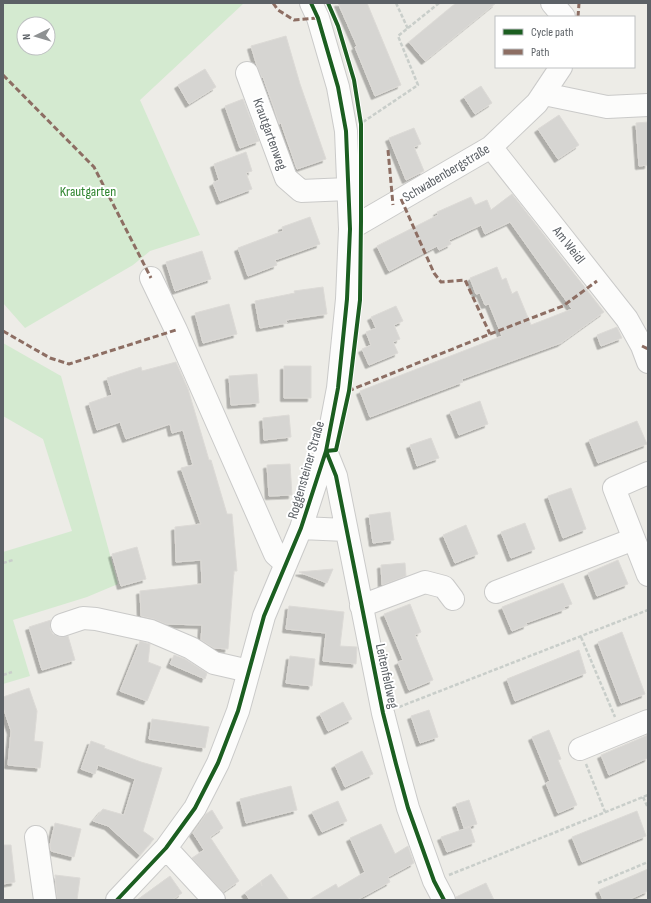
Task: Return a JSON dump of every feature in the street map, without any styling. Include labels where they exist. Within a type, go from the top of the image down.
[{"type":"street","name":"Roggensteiner Straße","points":[[117,900],[166,848],[195,808],[218,763],[238,711],[264,616],[301,528],[326,451],[338,388],[347,299],[350,229],[346,131],[338,87],[318,18],[310,3]]},
{"type":"street","points":[[552,3],[563,16]]},
{"type":"street","name":"Schwabenbergstraße","points":[[350,229],[491,147],[537,103],[560,68]]},
{"type":"street","name":"Krautgartenweg","points":[[247,73],[286,178],[301,191],[348,189]]},
{"type":"street","points":[[544,94],[607,107],[648,105]]},
{"type":"street","name":"Am Weidl","points":[[491,147],[627,319],[646,349]]},
{"type":"street","points":[[151,278],[176,330],[275,554],[286,564]]},
{"type":"street","name":"Leitenfeldweg","points":[[326,451],[336,476],[383,713],[404,796],[434,881],[444,900]]},
{"type":"street","points":[[648,473],[614,488],[648,575]]},
{"type":"street","points":[[301,528],[346,530]]},
{"type":"street","points":[[496,592],[634,538]]},
{"type":"street","points":[[361,606],[425,582],[444,587],[453,599]]},
{"type":"street","points":[[62,624],[83,618],[96,619],[151,631],[191,648],[214,663],[249,671]]},
{"type":"street","points":[[580,749],[648,721]]},
{"type":"street","points":[[36,838],[45,900]]},
{"type":"street","points":[[166,848],[214,900]]},
{"type":"path","points":[[396,3],[408,29]]},
{"type":"path","points":[[360,124],[418,85],[398,36],[439,3]]},
{"type":"path","points":[[3,563],[13,560]]},
{"type":"path","points":[[383,713],[648,610]]},
{"type":"path","points":[[581,637],[621,732]]},
{"type":"path","points":[[3,675],[12,672]]},
{"type":"path","points":[[580,749],[605,812]]},
{"type":"path","points":[[434,881],[648,795]]},
{"type":"path","points":[[643,797],[648,808]]},
{"type":"path","points":[[598,883],[648,862]]},
{"type":"green space","name":"Krautgarten","points":[[3,3],[244,3],[140,100],[200,235],[150,251],[133,265],[25,328],[3,303]]},
{"type":"green space","points":[[3,343],[61,376],[118,584],[87,597],[13,620],[30,676],[3,684],[3,552],[72,531],[43,439],[3,416]]},
{"type":"building","points":[[338,3],[367,3],[401,85],[375,96],[355,47],[357,46]]},
{"type":"building","points":[[456,3],[496,3],[425,61],[409,42]]},
{"type":"building","points":[[286,36],[300,84],[326,159],[297,169],[281,123],[279,124],[263,77],[262,78],[257,66],[251,46]]},
{"type":"building","points":[[205,69],[216,87],[189,104],[178,85]]},
{"type":"building","points":[[481,86],[492,103],[475,114],[464,97]]},
{"type":"building","points":[[243,99],[259,141],[240,148],[225,106]]},
{"type":"building","points":[[559,115],[579,145],[558,159],[538,129]]},
{"type":"building","points":[[648,122],[648,165],[639,166],[636,123]]},
{"type":"building","points":[[414,128],[421,144],[414,147],[424,171],[406,180],[389,138]]},
{"type":"building","points":[[246,152],[252,171],[246,173],[252,189],[220,201],[213,183],[219,180],[214,164]]},
{"type":"building","points":[[512,194],[604,312],[561,343],[462,379],[463,382],[370,417],[360,391],[502,336],[489,304],[485,305],[480,293],[476,294],[470,278],[497,267],[502,280],[506,278],[512,294],[517,291],[531,325],[572,309],[510,222],[485,234],[481,225],[449,240],[451,244],[439,250],[437,246],[389,271],[377,246],[438,215],[437,212],[471,197],[475,205],[487,200],[491,210]]},
{"type":"building","points":[[310,217],[320,244],[275,260],[277,265],[248,276],[238,248],[283,231],[282,227]]},
{"type":"building","points":[[202,251],[211,279],[175,291],[166,262]]},
{"type":"building","points":[[323,287],[327,314],[286,320],[287,323],[260,328],[255,301],[295,293],[294,291]]},
{"type":"building","points":[[229,304],[237,334],[203,343],[195,313]]},
{"type":"building","points":[[396,306],[403,321],[394,325],[400,339],[393,342],[398,353],[369,365],[362,349],[371,345],[366,332],[376,328],[371,317]]},
{"type":"building","points":[[617,327],[622,338],[601,346],[597,335]]},
{"type":"building","points":[[176,362],[188,389],[227,514],[232,514],[237,571],[234,571],[228,649],[214,648],[201,640],[202,625],[166,624],[141,616],[140,591],[202,584],[201,560],[176,562],[175,527],[201,524],[181,468],[193,465],[183,430],[172,433],[170,424],[126,439],[120,422],[97,430],[89,403],[112,395],[107,378],[141,367],[142,371]]},
{"type":"building","points":[[284,366],[311,366],[311,398],[284,398]]},
{"type":"building","points":[[257,374],[259,403],[231,405],[229,376]]},
{"type":"building","points":[[480,401],[488,424],[459,435],[450,412]]},
{"type":"building","points":[[289,415],[291,437],[264,440],[263,418]]},
{"type":"building","points":[[637,421],[647,444],[598,463],[589,440]]},
{"type":"building","points":[[431,438],[439,458],[417,466],[410,445]]},
{"type":"building","points":[[290,464],[292,495],[269,496],[267,465]]},
{"type":"building","points":[[571,488],[586,529],[563,538],[548,496]]},
{"type":"building","points":[[390,512],[394,540],[373,543],[369,515]]},
{"type":"building","points":[[525,523],[535,549],[511,558],[501,532]]},
{"type":"building","points":[[466,525],[478,554],[455,563],[443,535]]},
{"type":"building","points":[[137,547],[146,579],[121,586],[112,554]]},
{"type":"building","points":[[618,560],[628,584],[597,596],[588,573]]},
{"type":"building","points":[[405,563],[406,576],[382,585],[381,565]]},
{"type":"building","points":[[333,569],[327,583],[299,572]]},
{"type":"building","points":[[563,583],[572,604],[564,607],[565,609],[526,623],[527,625],[512,631],[502,607]]},
{"type":"building","points":[[410,604],[421,632],[415,635],[433,680],[409,690],[398,662],[403,660],[384,614]]},
{"type":"building","points":[[289,606],[344,612],[340,646],[357,647],[356,664],[323,661],[326,633],[286,629]]},
{"type":"building","points":[[51,620],[50,629],[53,634],[60,637],[68,636],[75,660],[42,670],[29,627]]},
{"type":"building","points":[[622,632],[645,694],[621,703],[598,642]]},
{"type":"building","points":[[140,641],[150,644],[148,662],[161,667],[147,701],[120,691]]},
{"type":"building","points":[[579,650],[586,673],[515,701],[507,679]]},
{"type":"building","points":[[174,655],[185,659],[207,673],[205,679],[170,664]]},
{"type":"building","points":[[290,656],[315,659],[312,686],[286,683]]},
{"type":"building","points":[[29,688],[37,711],[34,741],[43,742],[40,768],[8,765],[11,731],[3,707],[3,697]]},
{"type":"building","points":[[343,702],[352,719],[328,731],[320,714]]},
{"type":"building","points":[[429,710],[438,737],[420,743],[411,716]]},
{"type":"building","points":[[152,719],[209,727],[205,748],[149,739]]},
{"type":"building","points":[[549,730],[561,759],[558,760],[577,805],[558,813],[546,783],[550,781],[532,737]]},
{"type":"building","points":[[648,735],[648,758],[609,775],[601,755]]},
{"type":"building","points":[[91,741],[105,746],[104,748],[162,768],[143,831],[154,839],[140,855],[108,826],[93,821],[103,809],[124,815],[135,779],[98,765],[95,774],[81,769]]},
{"type":"building","points":[[362,751],[373,774],[345,787],[335,765]]},
{"type":"building","points":[[291,786],[297,810],[246,823],[240,799]]},
{"type":"building","points":[[469,800],[477,824],[464,828],[456,804]]},
{"type":"building","points":[[338,801],[347,821],[322,832],[312,812]]},
{"type":"building","points":[[212,810],[223,828],[210,837],[239,881],[223,892],[192,858],[204,850],[193,833],[206,814]]},
{"type":"building","points":[[637,811],[646,836],[582,862],[572,837]]},
{"type":"building","points":[[55,823],[81,829],[74,857],[51,851],[50,845]]},
{"type":"building","points":[[381,824],[395,854],[408,846],[414,863],[388,877],[390,882],[357,900],[309,900],[336,884],[338,888],[365,872],[350,838]]},
{"type":"building","points":[[470,827],[475,842],[447,852],[441,837]]},
{"type":"building","points":[[3,845],[11,845],[15,882],[3,884]]},
{"type":"building","points":[[648,869],[648,891],[628,900],[603,900],[599,890]]},
{"type":"building","points":[[271,874],[289,900],[250,900],[245,893],[260,882],[262,886],[261,881]]},
{"type":"building","points":[[55,875],[80,878],[77,900],[57,900]]},
{"type":"building","points":[[170,876],[182,893],[172,900],[137,900]]},
{"type":"building","points":[[486,883],[494,900],[456,900],[456,897]]},
{"type":"marked path","points":[[273,3],[278,10],[294,20],[318,18]]},
{"type":"marked path","points":[[578,16],[579,3]]},
{"type":"marked path","points":[[3,75],[94,167],[151,278]]},
{"type":"marked path","points":[[388,150],[393,205]]},
{"type":"marked path","points":[[401,199],[434,273],[441,282],[465,280],[490,334]]},
{"type":"marked path","points":[[348,391],[563,306],[597,281]]},
{"type":"marked path","points":[[3,331],[50,358],[69,364],[176,330]]},
{"type":"marked path","points":[[642,346],[648,349]]},
{"type":"cycle path","points":[[117,900],[166,848],[195,808],[218,763],[238,711],[264,616],[301,528],[326,451],[338,388],[347,299],[350,229],[346,131],[338,87],[318,18],[311,3]]},
{"type":"cycle path","points":[[326,451],[336,450],[349,391],[360,300],[361,221],[361,124],[354,80],[338,26],[328,3]]},
{"type":"cycle path","points":[[326,451],[336,476],[383,713],[396,764],[408,808],[434,881],[444,900]]}]
